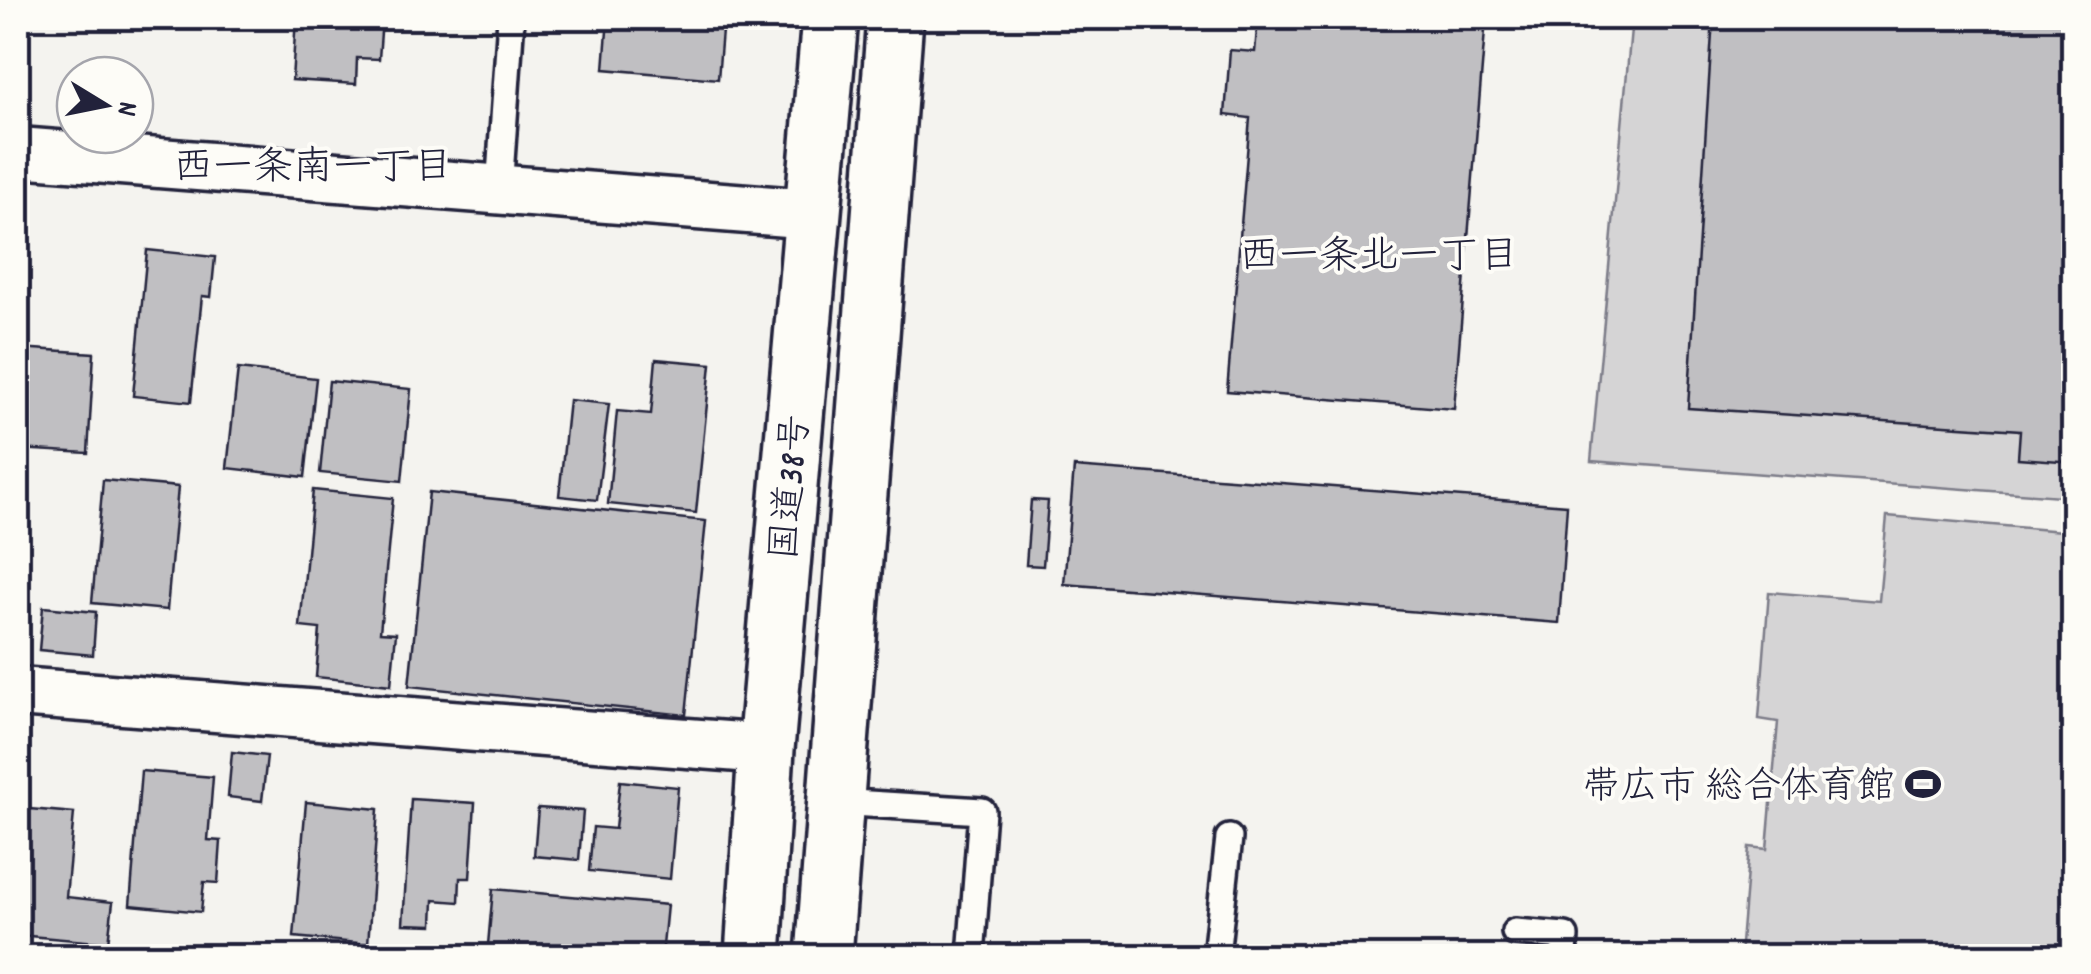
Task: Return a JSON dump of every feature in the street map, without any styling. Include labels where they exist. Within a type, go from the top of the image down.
[{"type":"highway","name":"国道38号","points":[[753,956],[766,749],[830,18]]},
{"type":"highway","name":"国道38号","points":[[824,956],[894,18]]},
{"type":"street","points":[[18,152],[812,214]]},
{"type":"street","points":[[18,692],[766,749]]},
{"type":"lane","points":[[498,190],[511,18]]},
{"type":"lane","points":[[836,802],[982,811],[970,956]]},
{"type":"lane","points":[[1216,956],[1229,838]]},
{"type":"lane","points":[[1515,932],[1565,936],[1564,956]]},
{"type":"shaded area","points":[[1632,18],[2073,18],[2073,497],[1591,461]]},
{"type":"shaded area","name":"帯広市 総合体育館","points":[[1887,516],[2073,532],[2073,956],[1740,956],[1749,847],[1767,849],[1778,722],[1759,719],[1769,592],[1879,601]]},
{"type":"building","points":[[296,18],[382,18],[379,59],[357,58],[356,84],[292,80]]},
{"type":"building","points":[[608,18],[723,18],[718,79],[604,69]]},
{"type":"building","points":[[1258,18],[1486,18],[1454,409],[1227,391],[1250,118],[1225,115],[1230,50],[1255,52]]},
{"type":"building","points":[[1713,18],[2074,18],[2074,462],[2018,458],[2020,430],[1688,408]]},
{"type":"building","points":[[147,250],[215,257],[211,297],[202,296],[191,402],[133,396]]},
{"type":"building","points":[[18,348],[94,353],[88,453],[18,449]]},
{"type":"building","points":[[656,359],[711,364],[696,513],[608,504],[617,411],[651,414]]},
{"type":"building","points":[[238,369],[316,378],[305,477],[227,468]]},
{"type":"building","points":[[329,381],[411,389],[402,481],[320,473]]},
{"type":"building","points":[[569,400],[609,404],[597,500],[559,496]]},
{"type":"building","points":[[1074,467],[1567,505],[1559,623],[1064,584]]},
{"type":"building","points":[[103,480],[178,487],[167,610],[92,603]]},
{"type":"building","points":[[313,490],[393,498],[380,632],[396,633],[391,685],[316,677],[320,629],[300,627]]},
{"type":"building","points":[[429,492],[706,521],[686,715],[409,686]]},
{"type":"building","points":[[1031,500],[1048,501],[1043,566],[1026,565]]},
{"type":"building","points":[[43,607],[96,612],[93,655],[39,650]]},
{"type":"building","points":[[232,752],[267,756],[262,801],[228,797]]},
{"type":"building","points":[[141,771],[213,777],[208,840],[221,841],[218,883],[204,882],[201,912],[130,905]]},
{"type":"building","points":[[620,781],[678,787],[670,879],[589,871],[593,827],[615,829]]},
{"type":"building","points":[[411,799],[475,803],[470,878],[460,878],[459,902],[434,900],[433,925],[403,924]]},
{"type":"building","points":[[306,802],[378,809],[368,944],[294,937]]},
{"type":"building","points":[[18,808],[74,813],[66,897],[113,902],[108,943],[18,935]]},
{"type":"building","points":[[538,808],[583,811],[579,860],[534,856]]},
{"type":"building","points":[[493,889],[667,905],[662,956],[487,956]]},
{"type":"place","name":"帯広市 総合体育館","points":[[1923,784]]},
{"type":"district","name":"西一条南一丁目","points":[[313,164]]},
{"type":"district","name":"西一条北一丁目","points":[[1379,253]]}]
